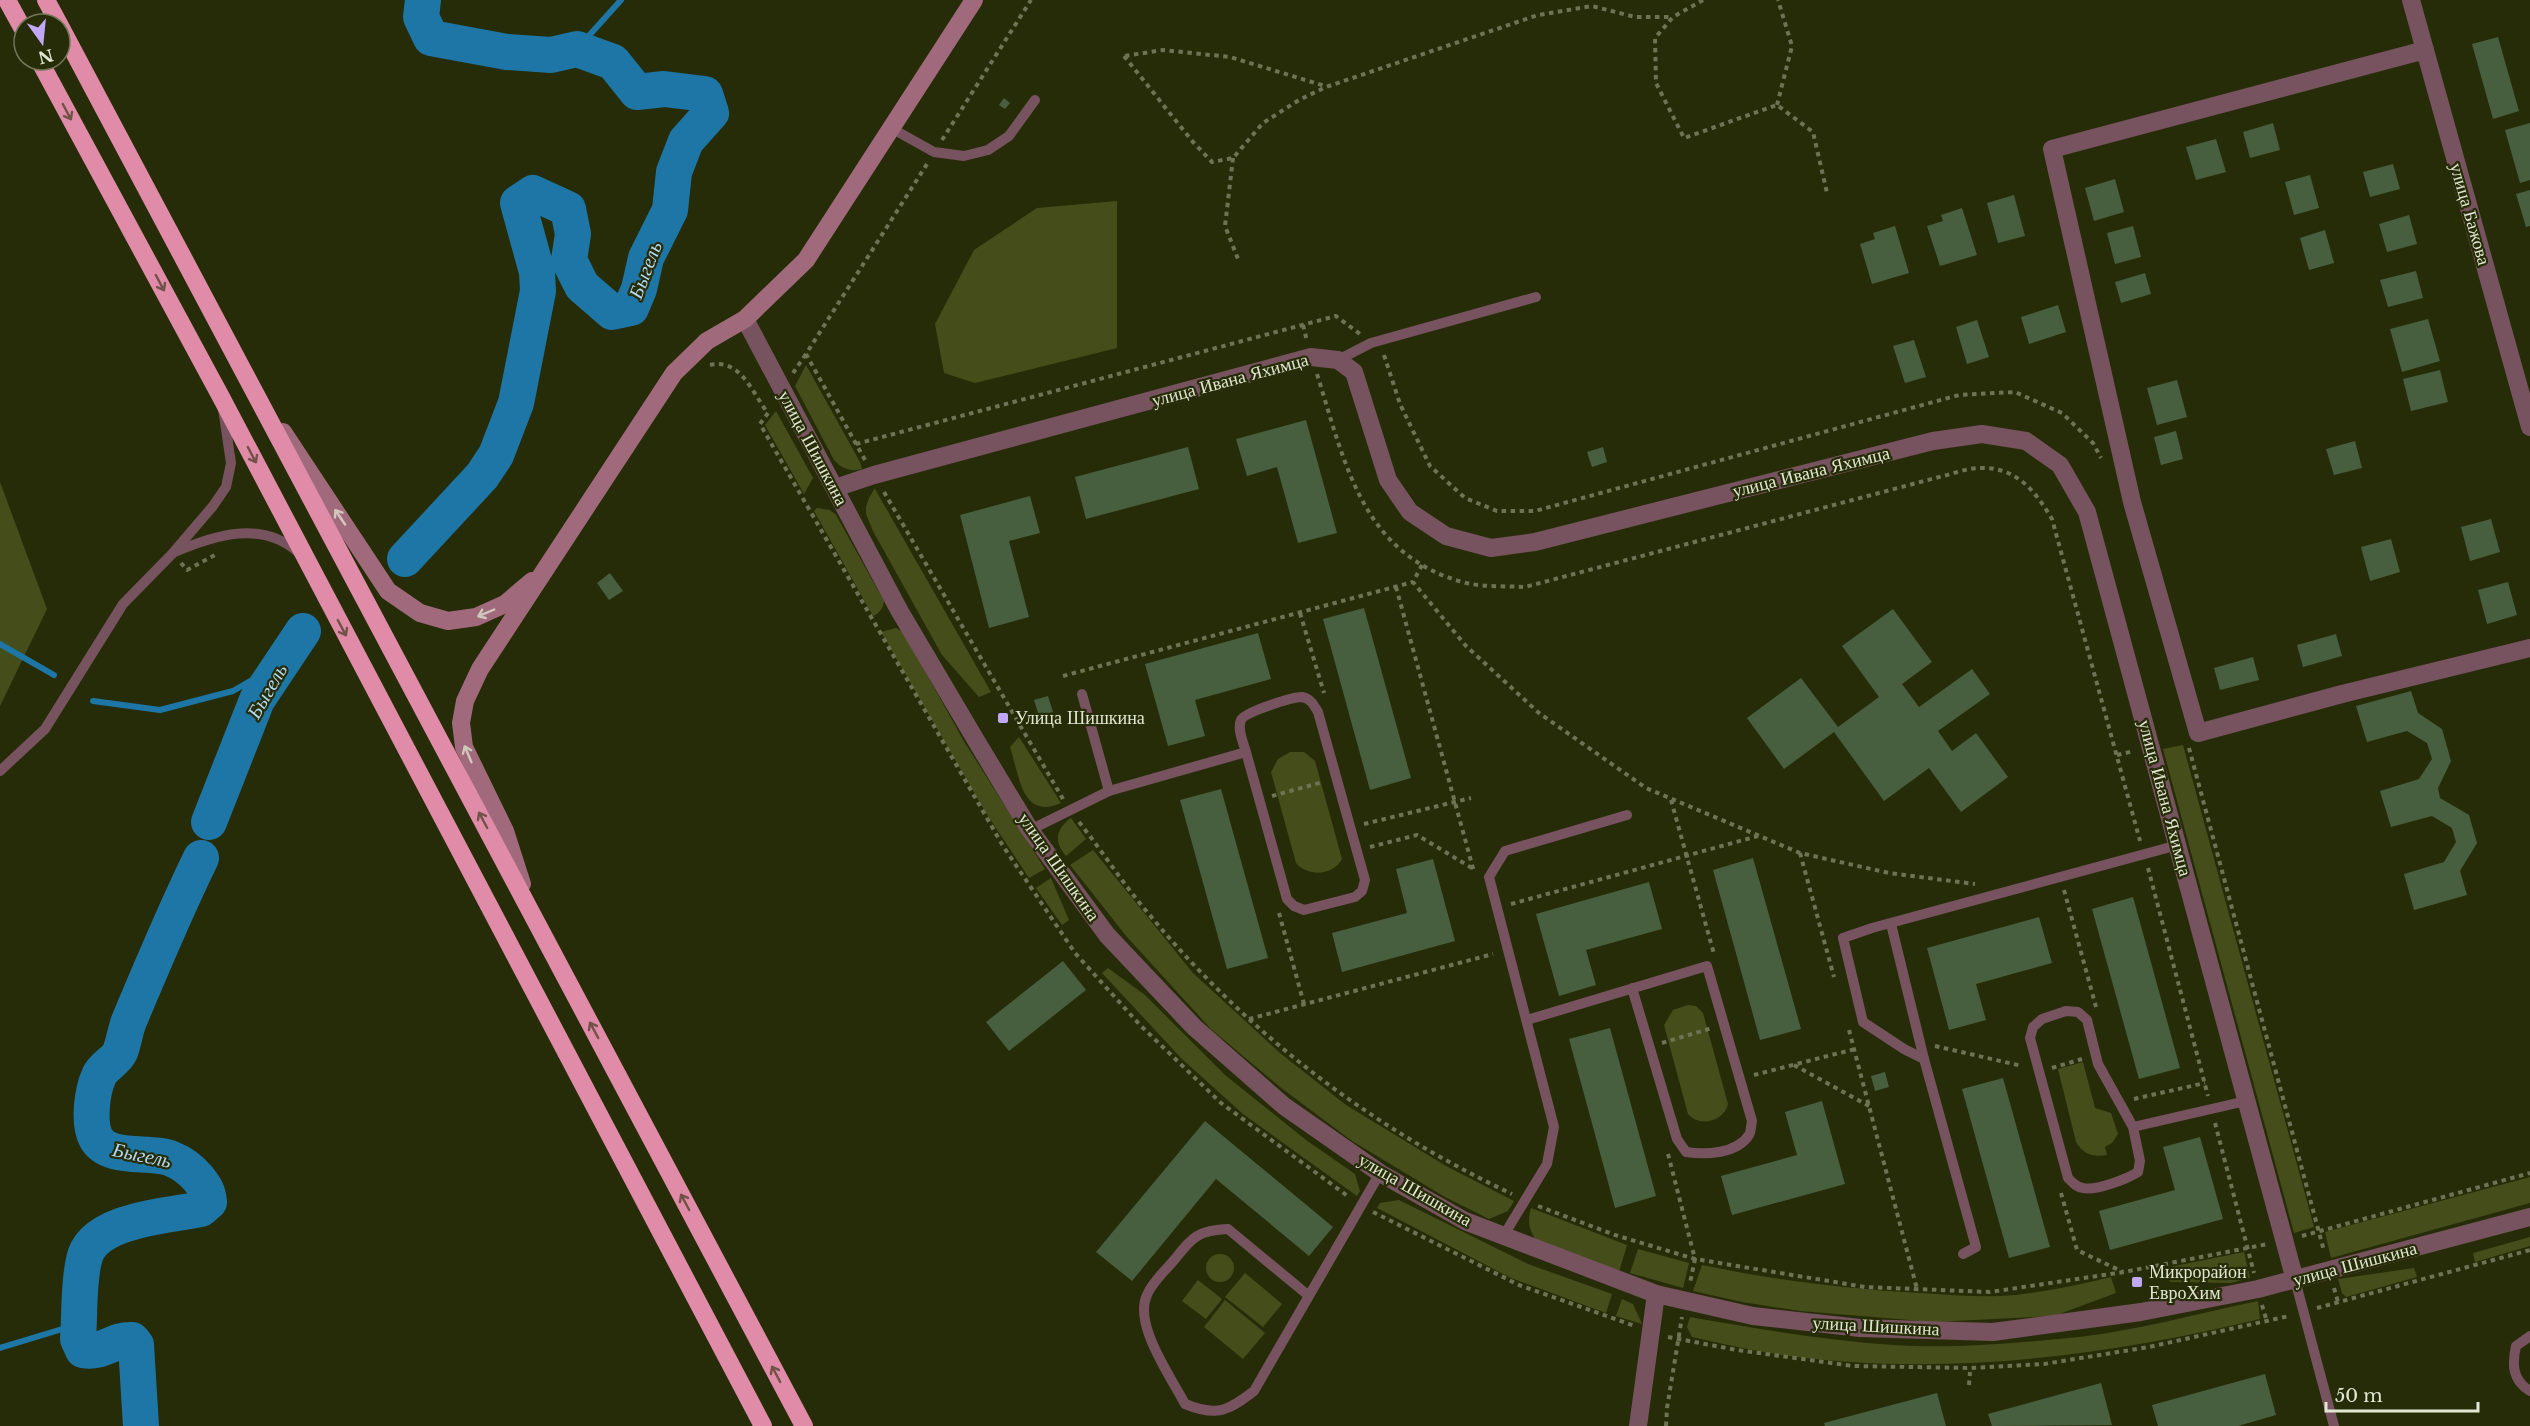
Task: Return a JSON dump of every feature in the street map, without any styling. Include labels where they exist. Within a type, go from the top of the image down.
[{"type":"highway","points":[[72,49],[804,1426]]},
{"type":"highway","points":[[45,72],[221,397],[763,1426]]},
{"type":"street","points":[[528,905],[505,831],[464,747],[461,723],[465,701],[480,669],[674,373],[706,341],[745,319],[806,260],[974,0]]},
{"type":"street","name":"улица Бажова","points":[[2411,0],[2530,428]]},
{"type":"street","points":[[2425,50],[2052,149],[2132,502],[2198,733],[2353,691],[2530,648]]},
{"type":"street","name":"улица Шишкина","points":[[745,319],[900,610],[1030,830],[1107,935],[1194,1028],[1284,1106],[1380,1173],[1465,1221],[1656,1294],[1753,1316],[1860,1328],[1994,1332],[2141,1312],[2258,1289],[2530,1217]]},
{"type":"street","name":"улица Ивана Яхимца","points":[[835,488],[885,472],[1311,357],[1338,360],[1354,372],[1388,480],[1410,512],[1446,536],[1491,548],[1535,542],[1933,441],[1982,434],[2026,441],[2060,465],[2087,512],[2295,1280]]},
{"type":"street","points":[[249,381],[388,591],[420,613],[448,621],[476,617],[505,604],[549,566]]},
{"type":"street","points":[[1638,1426],[1656,1294]]},
{"type":"lane","points":[[891,128],[934,152],[964,156],[988,150],[1009,136],[1035,100]]},
{"type":"lane","points":[[1338,360],[1371,343],[1536,297]]},
{"type":"lane","points":[[0,771],[45,729],[123,604],[172,554],[213,507],[226,487],[231,463],[221,397]]},
{"type":"lane","points":[[172,554],[207,538],[234,533],[262,533],[276,537],[306,558]]},
{"type":"lane","points":[[1082,694],[1109,791]]},
{"type":"lane","points":[[1302,697],[1312,702],[1318,712],[1337,778],[1365,880],[1362,891],[1355,897],[1304,910],[1294,906],[1287,899],[1240,732],[1241,720],[1248,712],[1302,697]]},
{"type":"lane","points":[[1030,830],[1109,791],[1246,752]]},
{"type":"lane","points":[[1504,1235],[1547,1164],[1554,1127],[1489,877],[1504,851],[1627,815]]},
{"type":"lane","points":[[1924,1059],[1904,1049],[1863,1022],[1843,938],[1872,928],[2178,845]]},
{"type":"lane","points":[[1891,924],[1924,1059],[1976,1247],[1963,1254]]},
{"type":"lane","points":[[1527,1020],[1632,988],[1707,966],[1752,1121],[1749,1135],[1736,1147],[1703,1155],[1686,1152],[1677,1139],[1632,988]]},
{"type":"lane","points":[[2066,1011],[2078,1012],[2087,1020],[2096,1056],[2098,1064],[2133,1127],[2140,1161],[2138,1172],[2127,1179],[2086,1189],[2075,1186],[2068,1178],[2030,1038],[2032,1028],[2042,1019],[2066,1011]]},
{"type":"lane","points":[[2133,1127],[2246,1101]]},
{"type":"lane","points":[[1309,1296],[1228,1229],[1207,1230],[1191,1240],[1147,1294],[1143,1312],[1146,1328],[1185,1404],[1206,1412],[1233,1407],[1254,1391],[1362,1206],[1380,1173]]},
{"type":"lane","points":[[2295,1280],[2334,1426]]},
{"type":"lane","points":[[2530,1336],[2516,1346],[2511,1365],[2520,1385],[2530,1391]]},
{"type":"path","points":[[1703,0],[1673,17],[1655,38],[1656,83],[1684,138],[1777,105]]},
{"type":"path","points":[[1777,105],[1792,46],[1778,0]]},
{"type":"path","points":[[1238,259],[1225,226],[1233,158],[1263,123],[1326,87],[1538,15],[1592,6],[1635,17],[1673,17]]},
{"type":"path","points":[[1233,158],[1212,162],[1193,142],[1124,56],[1163,50],[1230,57],[1326,87]]},
{"type":"path","points":[[1777,105],[1813,132],[1827,193]]},
{"type":"path","points":[[856,444],[1336,316],[1383,352],[1400,404],[1430,466],[1465,498],[1497,511],[1535,512],[1959,395],[2015,392],[2062,413],[2093,443],[2104,463]]},
{"type":"path","points":[[1303,325],[1311,357],[1357,495],[1382,533],[1422,565],[1467,583],[1525,587],[1980,468],[2014,475],[2037,494],[2052,519],[2144,854],[2254,1275]]},
{"type":"path","points":[[806,354],[760,424],[873,624],[1003,846],[1075,953],[1140,1025],[1221,1102],[1362,1206],[1519,1285],[1652,1332],[1677,1339],[1853,1366],[1970,1368],[2044,1364],[2150,1347],[2267,1322],[2530,1250]]},
{"type":"path","points":[[702,366],[716,363],[730,365],[743,374],[768,413]]},
{"type":"path","points":[[172,554],[187,570],[218,554]]},
{"type":"path","points":[[1063,676],[1413,582],[1422,565]]},
{"type":"path","points":[[1413,582],[1466,646],[1539,712],[1646,788],[1800,853],[1889,873],[1984,885]]},
{"type":"path","points":[[1396,587],[1476,879]]},
{"type":"path","points":[[2186,739],[2324,1251]]},
{"type":"path","points":[[1259,799],[1337,778]]},
{"type":"path","points":[[1360,825],[1471,798]]},
{"type":"path","points":[[1671,799],[1714,956]]},
{"type":"path","points":[[1367,848],[1417,835],[1473,868]]},
{"type":"path","points":[[1497,907],[1759,836]]},
{"type":"path","points":[[1800,853],[1835,980]]},
{"type":"path","points":[[2061,877],[2097,1008]]},
{"type":"path","points":[[1276,903],[1304,1004]]},
{"type":"path","points":[[1248,1019],[1496,953]]},
{"type":"path","points":[[1650,1047],[1724,1025]]},
{"type":"path","points":[[1848,1026],[1917,1289]]},
{"type":"path","points":[[1920,1043],[2026,1066],[2028,1074],[2096,1056]]},
{"type":"path","points":[[1750,1065],[1754,1075],[1855,1049]]},
{"type":"path","points":[[1793,1065],[1869,1106]]},
{"type":"path","points":[[2128,1091],[2133,1099],[2205,1083]]},
{"type":"path","points":[[1666,1149],[1695,1259],[1677,1339],[1666,1426]]},
{"type":"path","points":[[2299,1236],[2530,1173]]},
{"type":"path","points":[[2059,1184],[2077,1250],[2124,1272]]},
{"type":"path","points":[[2332,1281],[2338,1302]]},
{"type":"path","points":[[2261,1301],[2267,1322]]},
{"type":"path","points":[[1969,1385],[1970,1372]]},
{"type":"green space","points":[[1117,201],[1117,348],[975,383],[944,373],[935,324],[974,250],[1037,208]]},
{"type":"green space","points":[[806,365],[862,469],[847,469],[834,460],[795,386]]},
{"type":"green space","points":[[776,411],[813,478],[804,494],[765,425]]},
{"type":"green space","points":[[0,482],[47,609],[0,706]]},
{"type":"green space","points":[[875,488],[991,692],[979,697],[942,655],[873,531],[866,514],[869,498]]},
{"type":"green space","points":[[817,508],[830,510],[836,515],[884,601],[881,610],[875,615],[873,616],[814,511]]},
{"type":"green space","points":[[896,628],[903,632],[965,743],[1045,869],[1029,878],[986,813],[881,632]]},
{"type":"green space","points":[[1019,737],[1061,803],[1048,807],[1037,806],[1024,792],[1010,747]]},
{"type":"green space","points":[[2183,745],[2314,1227],[2294,1233],[2163,749]]},
{"type":"green space","points":[[1290,752],[1304,752],[1315,761],[1342,859],[1333,869],[1320,873],[1307,871],[1296,863],[1271,772],[1278,759]]},
{"type":"green space","points":[[1071,818],[1086,839],[1066,856],[1059,845],[1058,836],[1062,826]]},
{"type":"green space","points":[[1093,850],[1193,973],[1280,1053],[1346,1105],[1446,1166],[1514,1201],[1508,1211],[1489,1219],[1445,1197],[1352,1141],[1280,1087],[1211,1029],[1127,937],[1070,865]]},
{"type":"green space","points":[[1051,878],[1069,920],[1062,925],[1036,888]]},
{"type":"green space","points":[[1108,968],[1145,995],[1225,1075],[1306,1140],[1355,1174],[1360,1191],[1357,1196],[1243,1114],[1182,1059],[1102,973]]},
{"type":"green space","points":[[1688,1005],[1696,1006],[1703,1013],[1728,1104],[1722,1115],[1711,1121],[1699,1121],[1688,1114],[1664,1025],[1673,1010]]},
{"type":"green space","points":[[2083,1062],[2095,1108],[2111,1113],[2118,1134],[2112,1143],[2105,1147],[2107,1155],[2089,1154],[2082,1150],[2076,1142],[2058,1069]]},
{"type":"green space","points":[[2530,1177],[2530,1203],[2331,1258],[2325,1232]]},
{"type":"green space","points":[[1399,1200],[1528,1264],[1612,1294],[1606,1313],[1511,1278],[1377,1208],[1380,1203]]},
{"type":"green space","points":[[1531,1208],[1627,1245],[1619,1272],[1538,1243],[1530,1226]]},
{"type":"green space","points":[[2530,1237],[2530,1246],[2475,1262],[2473,1253]]},
{"type":"green space","points":[[1638,1249],[1689,1263],[1683,1288],[1630,1273]]},
{"type":"green space","points":[[2244,1252],[2250,1278],[2231,1283],[2170,1282],[2165,1268]]},
{"type":"green space","points":[[1220,1254],[1230,1258],[1234,1268],[1230,1278],[1220,1282],[1210,1278],[1206,1268],[1210,1258]]},
{"type":"green space","points":[[1702,1265],[1837,1286],[1968,1296],[2016,1295],[2064,1288],[2111,1277],[2116,1293],[2054,1316],[1934,1322],[1800,1311],[1742,1302],[1693,1291]]},
{"type":"green space","points":[[2414,1268],[2417,1277],[2346,1297],[2342,1293],[2338,1279]]},
{"type":"green space","points":[[1245,1273],[1282,1304],[1263,1327],[1225,1297]]},
{"type":"green space","points":[[1198,1280],[1222,1299],[1206,1319],[1182,1301]]},
{"type":"green space","points":[[1622,1299],[1633,1304],[1642,1324],[1616,1316]]},
{"type":"green space","points":[[1225,1300],[1265,1333],[1243,1359],[1204,1327]]},
{"type":"green space","points":[[2258,1301],[2260,1319],[2199,1333],[2076,1354],[1951,1364],[1888,1364],[1826,1360],[1764,1352],[1692,1337],[1687,1327],[1690,1317],[1792,1334],[1868,1343],[1916,1346],[1986,1345],[2102,1334]]},
{"type":"building","points":[[2498,37],[2519,111],[2493,119],[2472,44]]},
{"type":"building","points":[[1004,98],[1010,103],[1005,109],[999,105]]},
{"type":"building","points":[[2273,123],[2280,150],[2250,158],[2243,132]]},
{"type":"building","points":[[2530,123],[2530,180],[2520,183],[2505,130]]},
{"type":"building","points":[[2216,139],[2226,172],[2196,180],[2186,147]]},
{"type":"building","points":[[2393,164],[2400,189],[2370,197],[2363,172]]},
{"type":"building","points":[[2310,175],[2319,208],[2294,215],[2285,182]]},
{"type":"building","points":[[2115,179],[2124,212],[2094,221],[2085,188]]},
{"type":"building","points":[[2530,190],[2530,226],[2526,227],[2516,194]]},
{"type":"building","points":[[2014,195],[2025,236],[1998,243],[1987,203]]},
{"type":"building","points":[[1962,208],[1977,255],[1940,266],[1927,226],[1943,221],[1941,215]]},
{"type":"building","points":[[2409,215],[2417,244],[2387,252],[2379,224]]},
{"type":"building","points":[[1895,226],[1909,273],[1872,284],[1860,244],[1875,239],[1873,233]]},
{"type":"building","points":[[2133,226],[2141,257],[2115,264],[2107,233]]},
{"type":"building","points":[[2325,230],[2334,263],[2309,270],[2300,238]]},
{"type":"building","points":[[2416,271],[2423,298],[2388,307],[2380,280]]},
{"type":"building","points":[[2145,273],[2151,294],[2121,303],[2115,282]]},
{"type":"building","points":[[2058,305],[2066,332],[2029,344],[2021,317]]},
{"type":"building","points":[[2428,319],[2440,361],[2402,372],[2390,329]]},
{"type":"building","points":[[1977,320],[1989,357],[1967,364],[1956,327]]},
{"type":"building","points":[[1914,340],[1926,377],[1905,383],[1893,346]]},
{"type":"building","points":[[2440,370],[2448,402],[2411,411],[2403,379]]},
{"type":"building","points":[[2177,380],[2187,417],[2157,425],[2147,388]]},
{"type":"building","points":[[1306,420],[1337,533],[1298,543],[1277,467],[1247,476],[1236,439]]},
{"type":"building","points":[[2176,431],[2183,459],[2161,465],[2154,437]]},
{"type":"building","points":[[2355,441],[2362,468],[2334,475],[2326,449]]},
{"type":"building","points":[[1188,447],[1199,489],[1086,519],[1075,477]]},
{"type":"building","points":[[1603,447],[1607,462],[1592,467],[1587,452]]},
{"type":"building","points":[[1030,496],[1040,533],[1009,541],[1029,617],[989,628],[960,515]]},
{"type":"building","points":[[2491,519],[2500,552],[2470,561],[2461,527]]},
{"type":"building","points":[[2391,539],[2400,572],[2370,581],[2361,547]]},
{"type":"building","points":[[610,573],[623,591],[609,600],[597,583]]},
{"type":"building","points":[[2508,582],[2517,615],[2487,624],[2478,590]]},
{"type":"building","points":[[1364,608],[1411,778],[1370,790],[1323,619]]},
{"type":"building","points":[[1893,609],[1932,662],[1902,684],[1919,707],[1972,669],[1990,694],[1938,731],[1952,751],[1976,733],[2008,777],[1961,812],[1929,768],[1884,801],[1834,732],[1784,769],[1747,718],[1801,678],[1838,727],[1879,697],[1842,646]]},
{"type":"building","points":[[1258,633],[1271,679],[1195,700],[1205,736],[1168,746],[1145,664]]},
{"type":"building","points":[[2336,634],[2342,656],[2303,667],[2297,645]]},
{"type":"building","points":[[2253,657],[2259,680],[2220,690],[2214,668]]},
{"type":"building","points":[[2411,691],[2418,713],[2442,729],[2451,761],[2438,788],[2440,798],[2469,815],[2477,843],[2460,871],[2467,895],[2414,910],[2404,874],[2444,862],[2456,842],[2452,828],[2432,816],[2391,827],[2380,791],[2419,779],[2432,759],[2427,743],[2407,731],[2367,742],[2356,706]]},
{"type":"building","points":[[1048,696],[1053,712],[1039,716],[1034,700]]},
{"type":"building","points":[[1221,789],[1268,958],[1227,969],[1180,800]]},
{"type":"building","points":[[1753,858],[1801,1029],[1760,1040],[1713,870]]},
{"type":"building","points":[[1433,859],[1455,941],[1342,972],[1332,933],[1407,913],[1396,869]]},
{"type":"building","points":[[1649,882],[1662,929],[1586,950],[1596,985],[1559,996],[1536,914]]},
{"type":"building","points":[[2133,897],[2180,1068],[2139,1079],[2092,909]]},
{"type":"building","points":[[2039,917],[2052,963],[1976,984],[1986,1020],[1949,1030],[1927,948]]},
{"type":"building","points":[[1063,961],[1086,990],[1009,1051],[986,1022]]},
{"type":"building","points":[[1610,1028],[1656,1196],[1615,1208],[1569,1039]]},
{"type":"building","points":[[1885,1072],[1889,1087],[1875,1091],[1871,1076]]},
{"type":"building","points":[[2003,1078],[2050,1247],[2009,1258],[1962,1089]]},
{"type":"building","points":[[1822,1101],[1845,1184],[1732,1215],[1721,1176],[1797,1155],[1785,1112]]},
{"type":"building","points":[[1205,1121],[1333,1227],[1309,1256],[1216,1179],[1132,1281],[1096,1252]]},
{"type":"building","points":[[2200,1137],[2223,1219],[2110,1250],[2099,1211],[2175,1190],[2163,1147]]},
{"type":"building","points":[[2265,1374],[2276,1415],[2238,1426],[2158,1426],[2152,1405]]},
{"type":"building","points":[[2101,1383],[2112,1425],[1992,1426],[1988,1414]]},
{"type":"building","points":[[1937,1393],[1946,1426],[1825,1426],[1824,1423]]},
{"type":"waterway","name":"Быгель","points":[[405,559],[482,476],[496,455],[516,403],[538,291],[537,272],[518,203],[533,193],[568,209],[573,234],[569,260],[582,286],[612,312],[631,308],[639,289],[646,258],[670,210],[674,172],[686,141],[711,113],[705,94],[664,89],[637,92],[613,62],[577,49],[551,55],[507,52],[431,38],[421,17],[423,0]]},
{"type":"waterway","points":[[577,49],[621,0]]},
{"type":"waterway","name":"Быгель","points":[[209,822],[257,700],[303,631]]},
{"type":"waterway","points":[[0,644],[54,675]]},
{"type":"waterway","points":[[93,701],[160,710],[233,691],[283,662]]},
{"type":"waterway","name":"Быгель","points":[[141,1426],[136,1345],[132,1340],[125,1340],[90,1351],[83,1350],[78,1339],[84,1260],[90,1246],[101,1236],[116,1228],[152,1217],[201,1209],[209,1202],[209,1198],[198,1178],[176,1161],[163,1156],[110,1150],[102,1145],[94,1132],[92,1107],[99,1076],[120,1052],[129,1021],[201,858]]},
{"type":"waterway","points":[[0,1348],[79,1324]]},
{"type":"place","name":"Улица Шишкина","points":[[1003,718]]},
{"type":"place","name":"Микрорайон ЕвроХим","points":[[2137,1282]]}]
